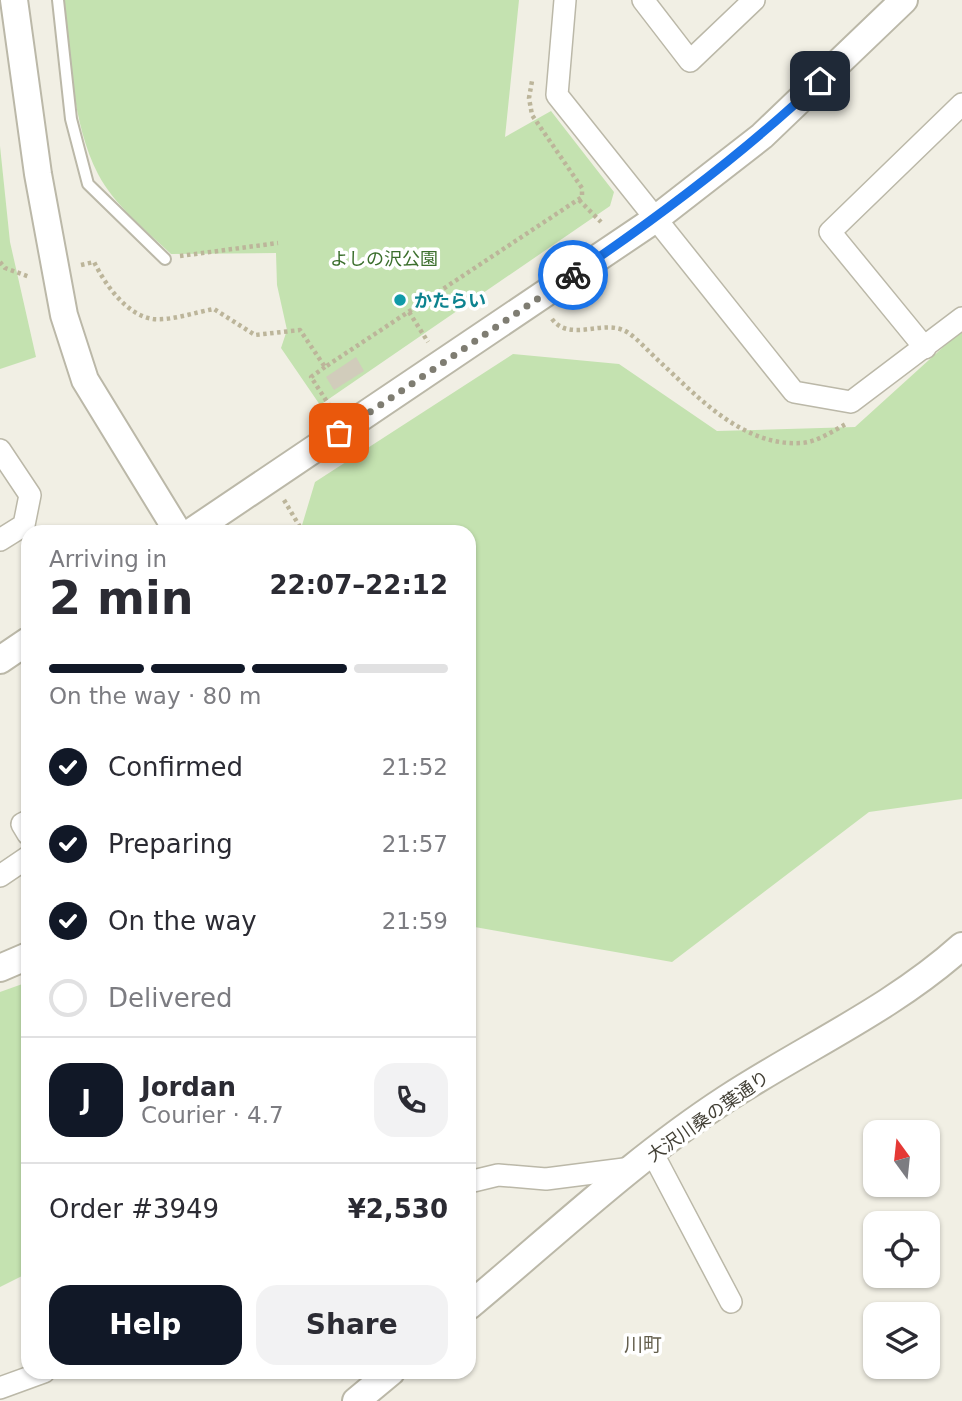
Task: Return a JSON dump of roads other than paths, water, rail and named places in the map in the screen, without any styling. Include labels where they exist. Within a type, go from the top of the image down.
[{"type":"street","points":[[14,0],[38,174],[64,315],[85,380],[174,525]]},
{"type":"street","points":[[565,0],[557,95],[793,393],[851,402],[962,318]]},
{"type":"street","points":[[643,0],[690,61],[754,0]]},
{"type":"street","points":[[201,525],[654,220],[762,135],[904,0]]},
{"type":"street","points":[[925,348],[830,232],[897,170],[962,104]]},
{"type":"street","points":[[0,450],[30,495],[24,525]]},
{"type":"street","points":[[0,540],[21,527]]},
{"type":"street","points":[[0,660],[21,646]]},
{"type":"street","points":[[0,876],[21,862]]},
{"type":"street","name":"大沢川桑の葉通り","points":[[476,1301],[642,1161],[724,1100],[894,998],[962,946]]},
{"type":"street","points":[[0,968],[21,960]]},
{"type":"street","points":[[476,1180],[498,1175],[546,1179],[642,1161],[731,1302]]},
{"type":"street","points":[[0,1388],[25,1379]]},
{"type":"street","points":[[356,1401],[383,1379]]},
{"type":"lane","points":[[58,0],[71,119],[88,184],[165,258]]},
{"type":"place","name":"かたらい","points":[[400,300]]},
{"type":"district","name":"川町","points":[[643,1344]]},
{"type":"park label","name":"よしの沢公園","points":[[384,258]]}]
